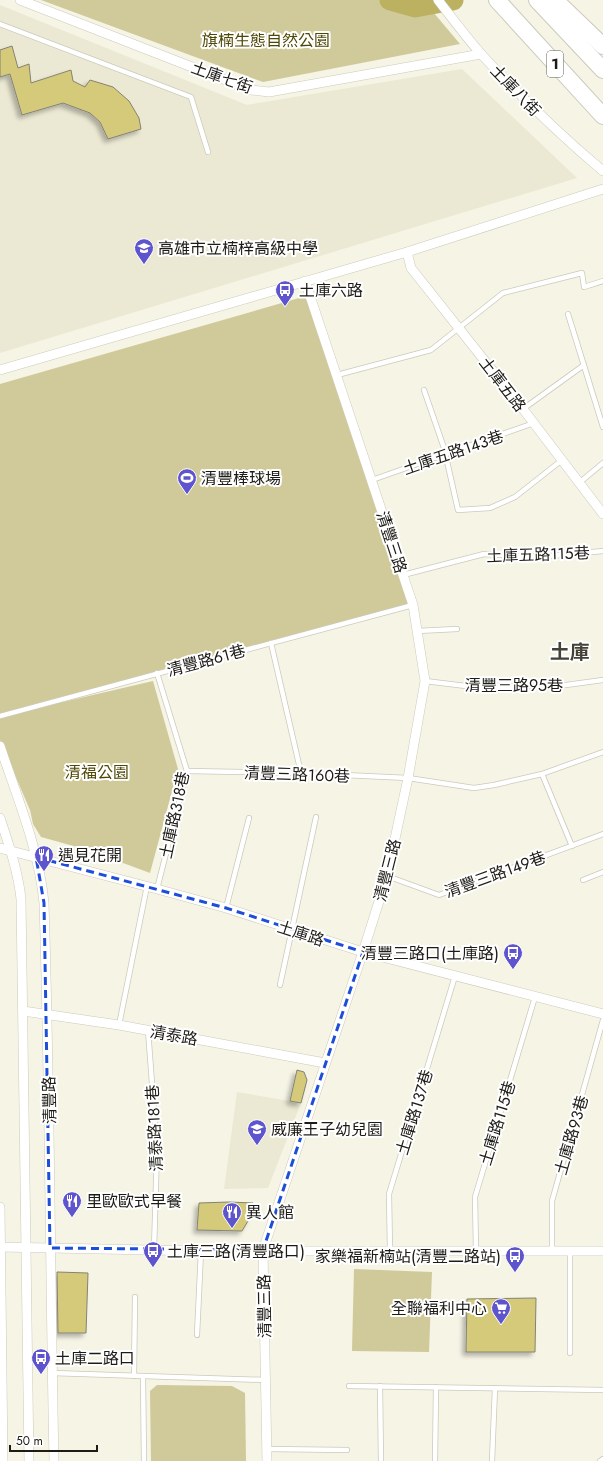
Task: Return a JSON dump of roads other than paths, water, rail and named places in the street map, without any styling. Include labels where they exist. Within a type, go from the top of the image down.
[{"type":"highway","name":"1","points":[[497,0],[603,116]]},
{"type":"highway","points":[[555,0],[603,46]]},
{"type":"highway","name":"1","points":[[538,1],[603,70]]},
{"type":"street","name":"土庫八街","points":[[438,0],[481,54],[564,138],[603,171]]},
{"type":"street","name":"土庫七街","points":[[24,1],[251,90],[269,92],[481,54]]},
{"type":"street","points":[[0,370],[407,252],[603,189]]},
{"type":"street","name":"土庫五路","points":[[407,252],[411,268],[534,423],[603,514]]},
{"type":"street","name":"清豐三路","points":[[267,1461],[263,1250],[387,876],[408,778],[425,681],[413,605],[305,281]]},
{"type":"street","name":"清豐路","points":[[0,746],[36,857],[44,903],[48,1014],[54,1461]]},
{"type":"street","name":"清豐路","points":[[0,818],[11,851],[21,899],[29,1461]]},
{"type":"street","name":"土庫路","points":[[0,848],[226,908],[363,952],[603,1014]]},
{"type":"street","name":"清泰路","points":[[23,1011],[119,1025],[325,1063]]},
{"type":"street","points":[[0,1207],[3,1461]]},
{"type":"street","points":[[0,1247],[201,1251],[603,1251]]},
{"type":"lane","points":[[0,24],[191,97],[208,152]]},
{"type":"lane","points":[[337,375],[431,350],[503,293],[582,273],[584,287],[603,280]]},
{"type":"lane","points":[[568,314],[603,427]]},
{"type":"lane","points":[[523,409],[584,365]]},
{"type":"lane","points":[[424,390],[446,455],[458,510],[490,508],[515,497],[562,460]]},
{"type":"lane","name":"土庫五路143巷","points":[[372,480],[534,423]]},
{"type":"lane","points":[[579,483],[603,463]]},
{"type":"lane","name":"土庫五路115巷","points":[[403,575],[484,554],[541,557],[603,551]]},
{"type":"lane","name":"清豐路61巷","points":[[0,716],[413,605]]},
{"type":"lane","points":[[417,631],[457,629]]},
{"type":"lane","points":[[271,643],[301,773]]},
{"type":"lane","name":"土庫路318巷","points":[[157,673],[187,771],[157,889]]},
{"type":"lane","name":"清豐三路95巷","points":[[425,681],[474,687],[566,685],[603,680]]},
{"type":"lane","name":"清豐三路160巷","points":[[187,771],[301,773],[408,778],[474,788],[542,774],[603,752]]},
{"type":"lane","points":[[542,774],[572,846]]},
{"type":"lane","points":[[280,985],[316,817]]},
{"type":"lane","points":[[226,908],[248,818]]},
{"type":"lane","name":"清豐三路149巷","points":[[387,876],[439,895],[603,834]]},
{"type":"lane","points":[[583,880],[603,872]]},
{"type":"lane","points":[[119,1025],[147,886]]},
{"type":"lane","name":"土庫路137巷","points":[[390,1251],[389,1194],[455,976]]},
{"type":"lane","name":"土庫路115巷","points":[[476,1251],[475,1197],[535,997]]},
{"type":"lane","name":"土庫路93巷","points":[[552,1251],[552,1201],[603,1020]]},
{"type":"lane","name":"清泰路181巷","points":[[148,1030],[157,1150],[154,1250]]},
{"type":"lane","points":[[197,1335],[201,1251]]},
{"type":"lane","points":[[570,1251],[570,1353]]},
{"type":"lane","points":[[134,1376],[135,1297]]},
{"type":"lane","points":[[52,1373],[266,1380]]},
{"type":"lane","points":[[143,1376],[144,1461]]},
{"type":"lane","points":[[349,1386],[603,1390]]},
{"type":"lane","points":[[380,1386],[381,1461]]},
{"type":"lane","points":[[436,1387],[436,1461]]},
{"type":"lane","points":[[492,1461],[495,1388]]},
{"type":"lane","points":[[267,1449],[347,1450]]},
{"type":"waterway","points":[[390,0],[415,7],[453,0]]},
{"type":"place","name":"高雄市立楠梓高級中學","points":[[144,265]]},
{"type":"place","name":"土庫六路","points":[[285,307]]},
{"type":"place","name":"清豐棒球場","points":[[187,495]]},
{"type":"place","name":"遇見花開","points":[[44,872]]},
{"type":"place","name":"清豐三路口(土庫路)","points":[[513,970]]},
{"type":"place","name":"威廉王子幼兒園","points":[[257,1146]]},
{"type":"place","name":"里歐歐式早餐","points":[[72,1218]]},
{"type":"place","name":"異人館","points":[[232,1229]]},
{"type":"place","name":"土庫三路(清豐路口)","points":[[153,1268]]},
{"type":"place","name":"家樂福新楠站(清豐二路站)","points":[[515,1273]]},
{"type":"place","name":"全聯福利中心","points":[[501,1325]]},
{"type":"place","name":"土庫二路口","points":[[41,1375]]},
{"type":"district","name":"土庫","points":[[570,652]]},
{"type":"park label","name":"旗楠生態自然公園","points":[[266,40]]},
{"type":"park label","name":"清福公園","points":[[97,772]]}]
